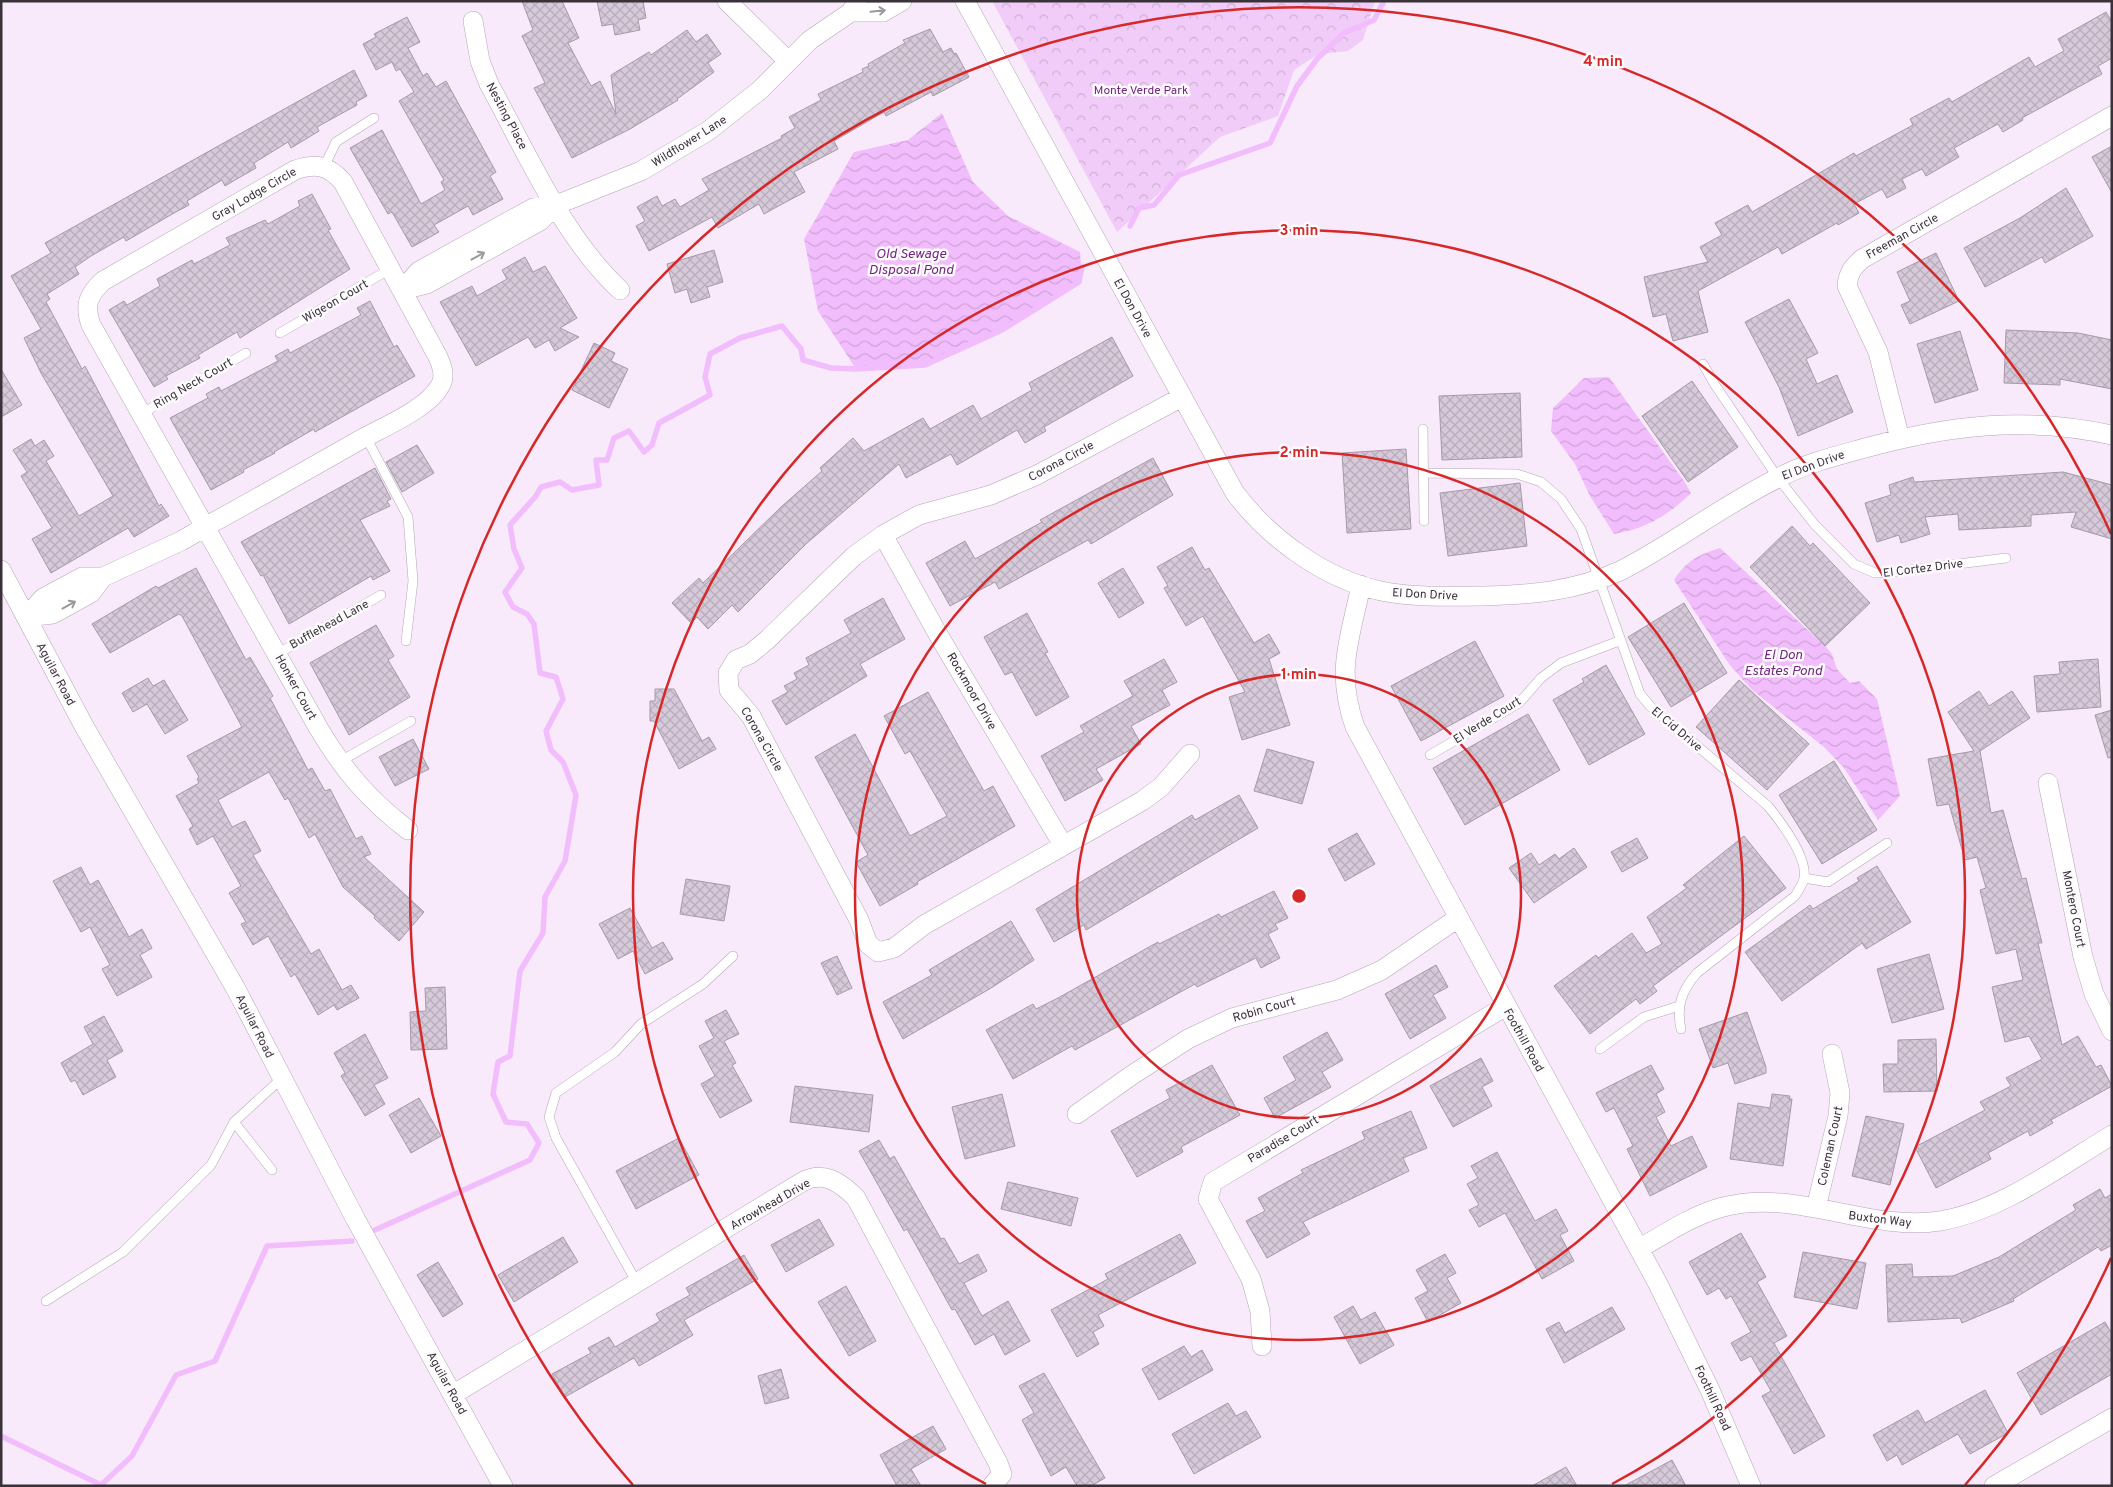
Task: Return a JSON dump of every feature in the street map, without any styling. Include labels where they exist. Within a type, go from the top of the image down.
[{"type":"street","points":[[727,1],[788,61]]},
{"type":"street","name":"Wildflower Lane","points":[[402,290],[426,284],[452,262],[500,235],[540,221],[556,205],[640,171],[679,150],[732,114],[810,40],[854,6],[883,12],[902,1]]},
{"type":"street","name":"El Don Drive","points":[[965,1],[1235,493],[1258,521],[1306,559],[1361,585],[1404,595],[1486,596],[1558,592],[1598,581],[1642,559],[1778,478],[1818,461],[1900,439],[1949,429],[2012,423],[2054,426],[2112,435]]},
{"type":"street","name":"Nesting Place","points":[[473,21],[475,42],[489,84],[581,246],[606,277],[620,290]]},
{"type":"street","name":"Freeman Circle","points":[[1900,439],[1878,352],[1847,286],[1852,268],[1862,259],[2112,116]]},
{"type":"street","name":"Gray Lodge Circle","points":[[205,528],[91,325],[87,302],[92,292],[104,281],[295,170],[309,165],[324,167]]},
{"type":"street","points":[[26,617],[43,598],[82,577],[103,577],[205,528],[418,407],[432,397],[441,385],[443,371],[438,357],[343,182],[333,171],[324,167]]},
{"type":"street","name":"Corona Circle","points":[[1182,397],[1037,476],[991,495],[918,515],[883,535],[854,556],[767,640],[750,654],[736,660],[728,673],[729,690],[752,716],[859,920],[868,944],[878,952],[894,948],[924,925],[1155,792],[1178,770],[1190,754]]},
{"type":"street","name":"Honker Court","points":[[205,528],[339,762],[363,791],[408,830]]},
{"type":"street","name":"Rockmoor Drive","points":[[883,535],[1062,845]]},
{"type":"street","name":"Aguilar Road","points":[[1,570],[84,726],[236,989],[356,1220],[454,1394],[503,1486]]},
{"type":"street","name":"Foothill Road","points":[[1361,585],[1345,649],[1344,687],[1348,707],[1369,756],[1639,1249],[1698,1363],[1751,1486]]},
{"type":"street","name":"Montero Court","points":[[2048,783],[2084,957],[2094,994],[2112,1031]]},
{"type":"street","name":"Robin Court","points":[[1077,1114],[1132,1074],[1188,1039],[1232,1018],[1337,990],[1382,970],[1458,918]]},
{"type":"street","name":"Paradise Court","points":[[1262,1346],[1260,1311],[1251,1279],[1208,1199],[1213,1182],[1506,1006]]},
{"type":"street","name":"Coleman Court","points":[[1816,1208],[1838,1116],[1840,1093],[1832,1054]]},
{"type":"street","name":"Buxton Way","points":[[1639,1249],[1682,1224],[1724,1207],[1766,1203],[1816,1208],[1888,1222],[1917,1223],[1964,1216],[2010,1195],[2112,1135]]},
{"type":"street","name":"Arrowhead Drive","points":[[454,1394],[808,1179],[828,1177],[843,1185],[856,1198],[998,1463],[1002,1474],[992,1486]]},
{"type":"street","points":[[1994,1486],[2112,1418]]},
{"type":"lane","points":[[324,167],[332,146],[340,138],[374,118]]},
{"type":"lane","name":"Wigeon Court","points":[[280,333],[390,269]]},
{"type":"lane","name":"Ring Neck Court","points":[[141,414],[246,353]]},
{"type":"lane","name":"El Cortez Drive","points":[[1703,364],[1715,385],[1778,478],[1815,525],[1854,564],[1875,574],[2006,558]]},
{"type":"lane","points":[[1423,429],[1424,521]]},
{"type":"lane","points":[[366,437],[408,517],[413,581],[406,641]]},
{"type":"lane","name":"El Cid Drive","points":[[1424,474],[1501,472],[1517,474],[1541,482],[1561,499],[1574,517],[1634,684],[1650,706],[1755,794],[1779,819],[1801,856],[1804,878]]},
{"type":"lane","name":"Bufflehead Lane","points":[[276,654],[382,595]]},
{"type":"lane","name":"El Verde Court","points":[[1430,755],[1519,703],[1541,678],[1561,663],[1619,641]]},
{"type":"lane","points":[[339,762],[412,721]]},
{"type":"lane","points":[[1681,1029],[1678,1018],[1682,994],[1697,973],[1787,903],[1800,888],[1804,878],[1828,882],[1887,843]]},
{"type":"lane","points":[[637,1283],[556,1138],[549,1117],[556,1093],[615,1052],[641,1024],[703,984],[733,956]]},
{"type":"lane","points":[[1600,1049],[1644,1017],[1679,1006]]},
{"type":"lane","points":[[46,1301],[123,1252],[211,1165],[234,1122],[282,1078]]},
{"type":"lane","points":[[234,1122],[272,1170]]},
{"type":"green space","name":"Monte Verde Park","points":[[992,1],[1375,1],[1363,40],[1348,51],[1319,54],[1294,70],[1278,116],[1220,137],[1117,232]]},
{"type":"water","name":"Old Sewage Disposal Pond","points":[[942,113],[973,182],[1008,216],[1080,252],[1082,280],[1002,330],[925,365],[856,369],[818,311],[804,239],[854,152],[908,140]]},
{"type":"water","points":[[1609,377],[1691,493],[1656,520],[1636,529],[1614,534],[1590,496],[1575,464],[1551,431],[1553,408],[1584,378]]},
{"type":"water","name":"El Don Estates Pond","points":[[1720,548],[1827,648],[1832,654],[1837,669],[1850,683],[1859,681],[1877,699],[1900,796],[1878,820],[1844,768],[1824,747],[1751,689],[1729,664],[1674,580],[1688,563],[1705,553]]},
{"type":"building","points":[[522,1],[562,1],[579,38],[568,43],[591,86],[600,81],[616,114],[611,75],[649,52],[651,55],[687,30],[696,42],[707,34],[721,54],[708,63],[714,72],[678,100],[630,129],[572,158],[534,88],[545,83],[522,36],[533,30]]},
{"type":"building","points":[[597,1],[643,1],[646,18],[638,20],[640,30],[615,35],[613,24],[602,26]]},
{"type":"building","points":[[2106,12],[2112,22],[2112,58],[2098,66],[2102,74],[2022,118],[2023,120],[2003,132],[1998,124],[1954,148],[1959,157],[1926,176],[1922,169],[1902,179],[1906,188],[1887,198],[1882,189],[1854,204],[1859,213],[1838,225],[1837,223],[1782,254],[1778,247],[1698,291],[1708,332],[1673,341],[1666,314],[1653,317],[1644,277],[1708,262],[1700,247],[1722,235],[1715,223],[1748,205],[1752,212],[1854,153],[1856,156],[1913,125],[1910,119],[1949,98],[1952,102],[2029,57],[2035,67],[2064,51],[2058,39]]},
{"type":"building","points":[[407,17],[420,42],[408,48],[423,76],[427,73],[436,87],[446,81],[496,172],[490,176],[503,199],[473,215],[468,206],[434,225],[439,232],[412,247],[392,212],[388,214],[350,148],[382,130],[421,204],[445,190],[441,182],[444,180],[399,101],[414,92],[400,69],[396,71],[392,62],[376,70],[363,44],[376,37],[374,34]]},
{"type":"building","points":[[930,29],[943,52],[951,48],[954,54],[956,53],[969,77],[933,96],[931,92],[886,116],[884,112],[834,141],[838,149],[794,172],[805,192],[764,214],[759,204],[718,228],[712,217],[649,251],[636,226],[645,221],[637,207],[657,196],[662,206],[675,199],[680,207],[709,190],[702,179],[782,138],[781,136],[795,128],[789,117],[821,100],[818,94],[863,72],[862,69],[869,66],[868,64],[905,43],[903,40]]},
{"type":"building","points":[[354,70],[367,96],[356,102],[357,105],[317,127],[319,131],[291,148],[288,142],[254,163],[256,168],[225,186],[222,180],[187,201],[189,205],[126,241],[124,237],[91,256],[75,267],[79,274],[47,294],[50,299],[46,302],[82,369],[85,366],[159,506],[161,504],[169,516],[134,537],[128,528],[51,573],[32,539],[52,528],[21,476],[27,472],[13,450],[31,439],[35,446],[44,440],[54,456],[46,461],[79,516],[113,496],[41,373],[24,338],[41,329],[11,276],[51,253],[45,243]]},
{"type":"building","points":[[2112,146],[2112,193],[2092,157]]},
{"type":"building","points":[[2066,188],[2093,236],[2045,263],[2042,257],[1985,287],[1964,248],[2020,218]]},
{"type":"building","points":[[312,194],[331,229],[328,230],[350,269],[240,338],[237,332],[198,355],[200,358],[166,376],[168,379],[154,387],[109,310],[124,301],[127,305],[160,286],[157,279],[192,260],[194,264],[230,245],[226,238],[265,220],[268,224],[300,206],[298,201]]},
{"type":"building","points":[[714,250],[723,282],[707,287],[710,297],[691,303],[687,289],[675,293],[667,264]]},
{"type":"building","points":[[1936,253],[1959,301],[1910,324],[1901,305],[1910,301],[1897,272]]},
{"type":"building","points":[[525,257],[533,272],[545,266],[577,318],[560,328],[579,337],[555,351],[549,340],[535,348],[528,337],[476,366],[440,302],[472,286],[477,296],[507,279],[502,270]]},
{"type":"building","points":[[1789,299],[1818,353],[1806,359],[1817,384],[1837,375],[1853,412],[1798,436],[1779,387],[1745,322]]},
{"type":"building","points":[[370,301],[394,347],[397,345],[415,376],[315,432],[314,429],[211,490],[170,418],[208,398],[206,394],[219,387],[221,391],[278,361],[275,356],[288,349],[290,353],[361,315],[357,308]]},
{"type":"building","points":[[2006,330],[2078,333],[2112,340],[2112,389],[2060,379],[2060,385],[2004,383]]},
{"type":"building","points":[[1960,331],[1978,390],[1935,403],[1917,344]]},
{"type":"building","points":[[1112,337],[1133,376],[1044,427],[1046,431],[1025,443],[1017,430],[957,465],[951,454],[906,478],[899,464],[807,543],[738,612],[732,605],[708,629],[697,617],[691,623],[672,603],[699,578],[703,583],[781,507],[822,471],[820,468],[853,438],[864,451],[923,418],[930,429],[973,405],[981,419],[1032,390],[1029,383]]},
{"type":"building","points":[[594,343],[615,353],[611,361],[628,369],[609,408],[572,390]]},
{"type":"building","points":[[1,369],[22,405],[1,417]]},
{"type":"building","points":[[1692,381],[1738,447],[1688,482],[1642,416]]},
{"type":"building","points":[[1520,393],[1522,457],[1442,460],[1439,396]]},
{"type":"building","points":[[417,445],[434,473],[402,492],[386,462]]},
{"type":"building","points":[[1406,449],[1411,529],[1347,533],[1342,453]]},
{"type":"building","points":[[1153,458],[1173,495],[1091,544],[1088,540],[999,589],[995,582],[950,606],[926,563],[965,541],[975,559],[1042,522],[1040,520]]},
{"type":"building","points":[[375,468],[391,499],[387,501],[390,506],[360,520],[390,571],[373,580],[371,576],[289,624],[263,575],[261,576],[241,542]]},
{"type":"building","points":[[2063,472],[2112,485],[2112,539],[2071,527],[2076,512],[2031,515],[2031,526],[1959,530],[1958,514],[1925,517],[1930,534],[1901,543],[1899,535],[1877,542],[1865,503],[1891,495],[1889,485],[1913,477],[1914,482]]},
{"type":"building","points":[[1520,483],[1527,546],[1448,556],[1440,493]]},
{"type":"building","points":[[1792,526],[1810,546],[1813,543],[1870,603],[1825,646],[1750,567]]},
{"type":"building","points":[[1192,547],[1205,570],[1209,568],[1254,643],[1269,634],[1280,653],[1269,659],[1290,725],[1242,740],[1229,697],[1245,692],[1203,616],[1186,626],[1164,588],[1168,586],[1157,567]]},
{"type":"building","points":[[196,568],[246,660],[250,657],[273,696],[270,698],[308,770],[312,768],[325,791],[330,789],[356,839],[362,836],[371,854],[364,857],[424,912],[399,941],[343,887],[315,834],[309,838],[288,798],[285,800],[269,772],[218,800],[232,827],[245,821],[261,851],[253,855],[311,954],[319,949],[342,990],[351,985],[359,998],[337,1010],[334,1005],[318,1015],[295,974],[291,977],[268,936],[253,945],[241,924],[246,922],[229,893],[241,886],[213,836],[197,845],[189,829],[193,826],[176,796],[199,783],[197,779],[199,777],[187,756],[242,727],[182,616],[179,614],[110,653],[92,624],[156,586],[158,588]]},
{"type":"building","points":[[1123,568],[1144,603],[1119,618],[1098,583]]},
{"type":"building","points":[[883,598],[905,639],[860,664],[867,676],[786,725],[772,701],[788,692],[784,686],[797,679],[794,673],[809,665],[806,658],[851,633],[844,620]]},
{"type":"building","points":[[1684,603],[1727,673],[1671,707],[1628,637]]},
{"type":"building","points":[[1027,613],[1048,652],[1045,653],[1069,697],[1036,716],[1012,672],[1005,675],[984,637]]},
{"type":"building","points":[[376,625],[394,656],[388,660],[410,697],[349,735],[310,663]]},
{"type":"building","points":[[1475,641],[1504,696],[1421,741],[1391,686]]},
{"type":"building","points":[[1164,659],[1177,682],[1162,690],[1170,705],[1131,726],[1141,744],[1096,769],[1103,780],[1065,801],[1041,756],[1084,732],[1080,726],[1133,696],[1124,681]]},
{"type":"building","points":[[2098,659],[2101,707],[2037,712],[2034,676],[2060,674],[2059,662]]},
{"type":"building","points":[[1606,665],[1645,734],[1589,765],[1553,700],[1584,682],[1582,679]]},
{"type":"building","points":[[148,678],[153,686],[164,680],[188,720],[165,734],[147,704],[133,712],[122,693]]},
{"type":"building","points":[[1739,680],[1809,744],[1767,790],[1696,727]]},
{"type":"building","points":[[655,689],[674,689],[702,741],[709,737],[716,749],[679,769],[654,721],[650,721],[650,701],[655,701]]},
{"type":"building","points":[[1979,691],[1989,706],[2012,691],[2030,718],[1980,751],[1991,813],[2003,810],[2022,879],[2026,878],[2042,943],[2038,943],[2062,1045],[2078,1036],[2096,1067],[2101,1065],[2112,1086],[2051,1120],[2053,1123],[2030,1136],[2028,1131],[1988,1153],[1991,1159],[1936,1188],[1915,1147],[1985,1110],[1980,1102],[2011,1086],[2006,1078],[2042,1059],[2029,1036],[2005,1042],[1992,987],[2023,980],[2016,949],[1996,954],[1980,890],[1986,888],[1977,857],[1965,860],[1949,804],[1937,806],[1928,759],[1974,751],[1948,712]]},
{"type":"building","points":[[928,692],[984,791],[993,786],[1015,826],[917,882],[918,884],[880,906],[856,862],[868,855],[815,757],[855,734],[910,836],[947,816],[910,751],[905,754],[884,716]]},
{"type":"building","points":[[2112,710],[2112,757],[2108,758],[2095,715]]},
{"type":"building","points":[[1528,714],[1560,770],[1465,825],[1433,768]]},
{"type":"building","points":[[413,739],[429,769],[395,786],[379,757]]},
{"type":"building","points":[[1267,749],[1314,762],[1302,804],[1254,791]]},
{"type":"building","points":[[1834,761],[1877,830],[1822,864],[1779,795]]},
{"type":"building","points":[[1239,795],[1258,828],[1086,930],[1084,925],[1054,942],[1036,909],[1192,815],[1195,820]]},
{"type":"building","points":[[1357,833],[1375,864],[1345,881],[1328,849]]},
{"type":"building","points":[[1744,836],[1786,888],[1653,986],[1657,991],[1640,1004],[1636,999],[1590,1034],[1554,986],[1596,955],[1598,958],[1632,933],[1646,953],[1662,944],[1647,917],[1687,888],[1683,885]]},
{"type":"building","points":[[1637,838],[1648,858],[1622,872],[1611,852]]},
{"type":"building","points":[[1574,848],[1587,867],[1534,903],[1509,868],[1531,853],[1539,865],[1555,854],[1559,859]]},
{"type":"building","points":[[1877,866],[1911,922],[1866,949],[1862,943],[1782,1001],[1745,952],[1810,905],[1813,909],[1859,881],[1857,878]]},
{"type":"building","points":[[81,867],[90,885],[98,880],[129,937],[142,929],[152,948],[140,955],[152,977],[117,996],[102,969],[110,965],[90,927],[81,932],[53,881]]},
{"type":"building","points":[[686,879],[730,886],[724,921],[680,914]]},
{"type":"building","points":[[1274,891],[1288,918],[1275,924],[1278,929],[1268,934],[1280,958],[1261,968],[1256,958],[1197,987],[1195,984],[1075,1050],[1072,1046],[1013,1079],[986,1030],[1033,1004],[1036,1009],[1058,998],[1158,942],[1159,944],[1219,914],[1221,917]]},
{"type":"building","points":[[630,908],[652,948],[663,942],[673,959],[645,974],[633,951],[618,959],[599,924]]},
{"type":"building","points":[[1011,921],[1034,960],[991,988],[903,1039],[883,1002],[932,975],[929,970]]},
{"type":"building","points":[[1929,954],[1944,1009],[1892,1023],[1877,969]]},
{"type":"building","points":[[837,956],[852,988],[837,995],[821,963]]},
{"type":"building","points":[[1436,965],[1448,987],[1433,995],[1446,1018],[1410,1039],[1385,994]]},
{"type":"building","points":[[445,987],[447,1049],[411,1050],[410,1012],[426,1011],[425,988]]},
{"type":"building","points":[[726,1010],[739,1034],[724,1041],[736,1063],[732,1065],[752,1101],[720,1118],[701,1084],[715,1076],[699,1046],[714,1038],[705,1021]]},
{"type":"building","points":[[1747,1012],[1766,1067],[1766,1073],[1735,1084],[1728,1063],[1713,1068],[1699,1029]]},
{"type":"building","points":[[104,1016],[123,1051],[107,1060],[116,1077],[83,1095],[75,1080],[71,1082],[61,1063],[93,1044],[84,1027]]},
{"type":"building","points":[[1327,1032],[1343,1060],[1322,1072],[1331,1087],[1275,1118],[1264,1098],[1296,1080],[1283,1057]]},
{"type":"building","points":[[365,1034],[388,1078],[374,1085],[385,1104],[365,1116],[341,1076],[345,1073],[334,1053]]},
{"type":"building","points":[[1936,1039],[1937,1091],[1884,1092],[1883,1064],[1898,1064],[1898,1040]]},
{"type":"building","points":[[1481,1058],[1493,1081],[1482,1087],[1492,1106],[1453,1127],[1430,1086]]},
{"type":"building","points":[[1212,1065],[1240,1115],[1181,1147],[1183,1152],[1137,1177],[1111,1131],[1170,1098],[1166,1090]]},
{"type":"building","points":[[1651,1065],[1664,1089],[1656,1094],[1665,1112],[1656,1117],[1671,1146],[1692,1136],[1707,1167],[1650,1196],[1627,1149],[1633,1146],[1614,1108],[1606,1112],[1596,1093]]},
{"type":"building","points":[[795,1086],[873,1095],[869,1132],[790,1122]]},
{"type":"building","points":[[1002,1094],[1015,1146],[965,1159],[952,1107]]},
{"type":"building","points":[[1772,1094],[1790,1096],[1789,1099],[1792,1099],[1783,1166],[1730,1159],[1738,1103],[1770,1108]]},
{"type":"building","points":[[419,1098],[441,1136],[411,1153],[389,1115]]},
{"type":"building","points":[[1411,1111],[1427,1148],[1403,1158],[1409,1171],[1303,1222],[1310,1234],[1267,1258],[1246,1221],[1265,1211],[1258,1198],[1303,1173],[1301,1170],[1365,1139],[1362,1132]]},
{"type":"building","points":[[1866,1116],[1904,1124],[1890,1185],[1852,1176]]},
{"type":"building","points":[[679,1138],[699,1175],[636,1209],[616,1171]]},
{"type":"building","points":[[879,1140],[890,1159],[894,1156],[941,1239],[944,1238],[959,1264],[978,1254],[987,1271],[964,1283],[982,1316],[1008,1301],[1030,1341],[1005,1355],[994,1334],[975,1345],[955,1309],[952,1310],[907,1229],[904,1231],[859,1151]]},
{"type":"building","points":[[1497,1152],[1535,1221],[1556,1209],[1568,1231],[1560,1235],[1574,1261],[1542,1279],[1505,1213],[1479,1227],[1469,1210],[1479,1205],[1467,1184],[1478,1178],[1471,1166]]},
{"type":"building","points":[[1008,1182],[1078,1198],[1071,1226],[1001,1209]]},
{"type":"building","points":[[2100,1189],[2105,1198],[2112,1194],[2112,1245],[2101,1251],[2098,1247],[2013,1299],[2014,1301],[1962,1323],[1960,1318],[1888,1322],[1886,1265],[1912,1264],[1913,1277],[1953,1276],[1999,1257],[2076,1210],[2073,1205]]},
{"type":"building","points":[[819,1219],[834,1245],[786,1272],[771,1245]]},
{"type":"building","points":[[1741,1233],[1766,1277],[1757,1282],[1787,1336],[1774,1343],[1825,1436],[1794,1454],[1762,1396],[1771,1391],[1751,1356],[1741,1361],[1731,1343],[1751,1332],[1731,1296],[1726,1299],[1719,1288],[1707,1295],[1689,1262]]},
{"type":"building","points":[[1180,1234],[1196,1263],[1098,1315],[1104,1326],[1093,1332],[1099,1344],[1077,1357],[1051,1310],[1108,1279],[1105,1274]]},
{"type":"building","points":[[563,1237],[578,1262],[514,1302],[498,1275]]},
{"type":"building","points":[[1803,1252],[1866,1263],[1857,1309],[1794,1297]]},
{"type":"building","points":[[1445,1254],[1456,1273],[1447,1278],[1461,1303],[1428,1322],[1415,1298],[1428,1291],[1416,1270]]},
{"type":"building","points":[[744,1255],[758,1279],[684,1320],[693,1335],[639,1366],[634,1358],[565,1397],[552,1374],[591,1353],[588,1348],[609,1337],[615,1347],[660,1321],[656,1314],[690,1295],[686,1288]]},
{"type":"building","points":[[438,1262],[463,1304],[443,1317],[417,1275]]},
{"type":"building","points":[[846,1286],[876,1341],[849,1356],[818,1302]]},
{"type":"building","points":[[1353,1306],[1361,1320],[1375,1312],[1394,1345],[1360,1364],[1334,1317]]},
{"type":"building","points":[[1612,1307],[1625,1329],[1564,1363],[1546,1329],[1559,1322],[1565,1333]]},
{"type":"building","points":[[2105,1322],[2112,1334],[2112,1374],[2041,1415],[2017,1373]]},
{"type":"building","points":[[1184,1346],[1191,1357],[1202,1350],[1213,1370],[1159,1400],[1142,1369]]},
{"type":"building","points":[[781,1369],[789,1398],[765,1404],[758,1376]]},
{"type":"building","points":[[1044,1373],[1105,1478],[1091,1486],[1077,1486],[1066,1467],[1051,1476],[1022,1420],[1034,1413],[1019,1386]]},
{"type":"building","points":[[1985,1390],[2008,1433],[1970,1454],[1958,1434],[1902,1465],[1897,1455],[1887,1461],[1873,1435],[1918,1410],[1925,1423]]},
{"type":"building","points":[[1228,1403],[1236,1416],[1246,1411],[1261,1437],[1194,1474],[1172,1434]]},
{"type":"building","points":[[933,1426],[946,1449],[911,1469],[921,1486],[897,1486],[880,1455]]},
{"type":"building","points":[[1672,1460],[1686,1486],[1624,1486]]},
{"type":"building","points":[[1566,1467],[1577,1486],[1532,1486]]},
{"type":"waterway","points":[[1130,226],[1139,208],[1154,205],[1179,175],[1270,143],[1297,86],[1317,59],[1344,33],[1374,20],[1384,1]]},
{"type":"waterway","points":[[375,1230],[530,1160],[539,1143],[527,1124],[506,1122],[493,1094],[498,1062],[510,1056],[520,971],[543,933],[545,897],[565,861],[576,795],[563,762],[551,750],[546,731],[563,699],[556,677],[540,673],[534,624],[527,614],[513,607],[505,592],[522,568],[514,549],[510,525],[536,496],[541,487],[560,482],[572,490],[599,485],[596,460],[607,460],[614,438],[629,431],[644,452],[652,445],[659,423],[710,395],[705,377],[710,354],[740,338],[782,326],[801,349],[803,360],[831,368],[856,369],[925,365],[1002,330],[1079,282],[1082,267]]},
{"type":"waterway","points":[[1,1436],[101,1485],[132,1456],[176,1375],[215,1361],[267,1246],[352,1241]]}]
